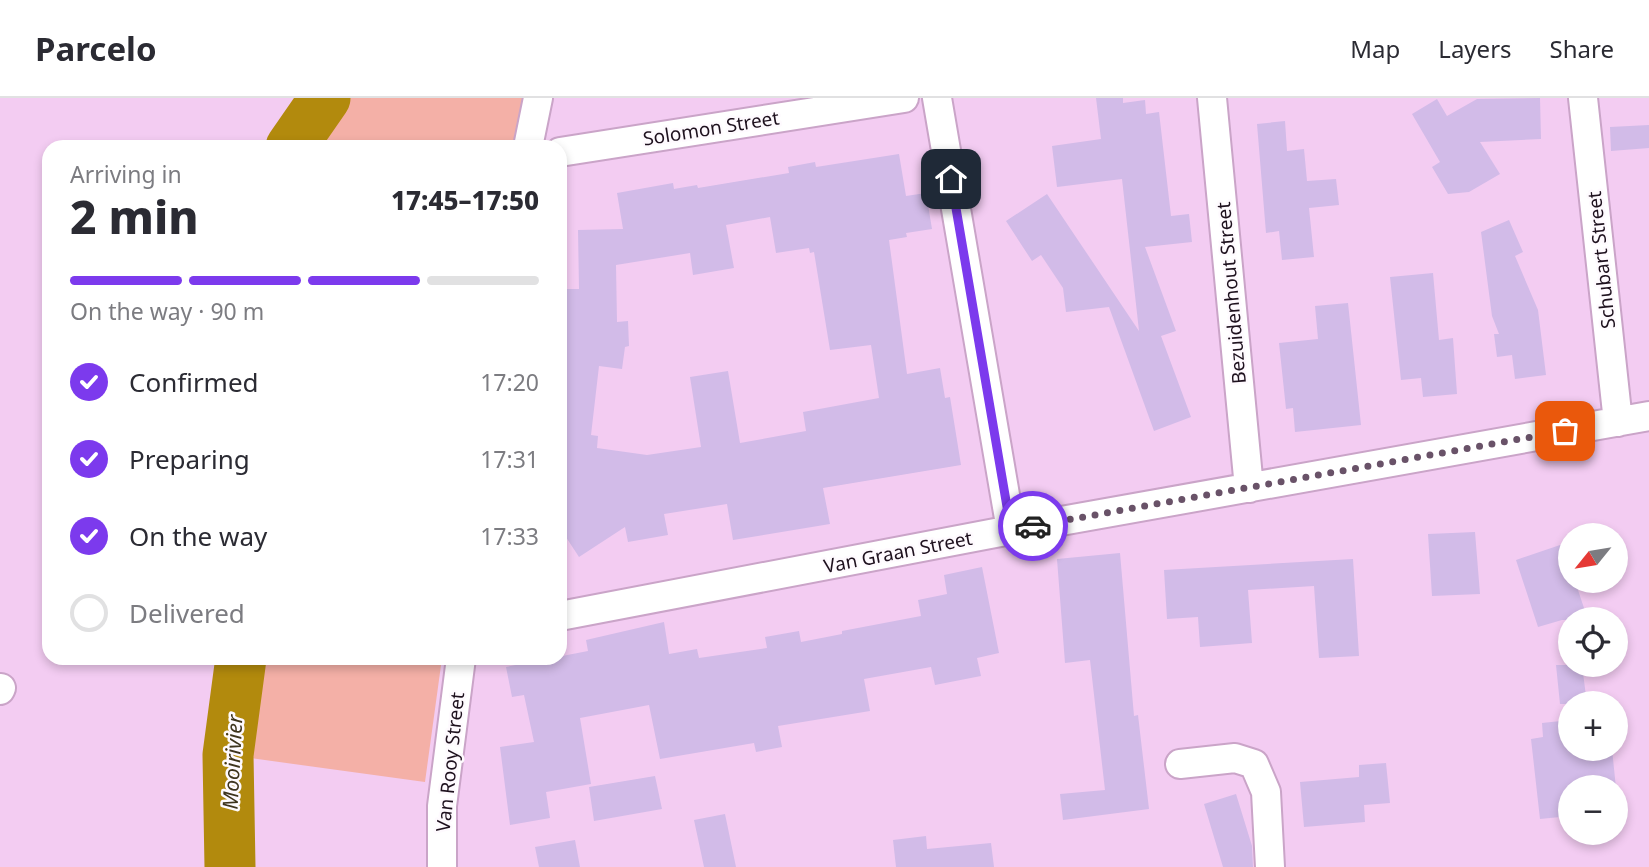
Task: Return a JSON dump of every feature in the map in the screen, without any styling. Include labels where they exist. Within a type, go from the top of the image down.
[{"type":"street","points":[[529,140],[538,98]]},
{"type":"street","name":"Solomon Street","points":[[567,151],[904,98]]},
{"type":"street","points":[[937,98],[1011,530]]},
{"type":"street","name":"Bezuidenhout Street","points":[[1212,98],[1249,488]]},
{"type":"street","name":"Schubart Street","points":[[1583,98],[1618,422]]},
{"type":"street","name":"Van Graan Street","points":[[567,615],[1011,530],[1649,416]]},
{"type":"street","name":"Van Rooy Street","points":[[442,867],[442,806],[460,665]]},
{"type":"street","points":[[1180,764],[1236,758],[1254,764],[1266,792],[1270,867]]},
{"type":"shaded area","points":[[325,98],[526,98],[519,140],[296,140]]},
{"type":"shaded area","points":[[240,665],[441,665],[425,782],[228,755]]},
{"type":"building","points":[[1096,98],[1123,98],[1123,103],[1145,100],[1146,114],[1159,112],[1171,216],[1189,214],[1192,242],[1145,247],[1176,331],[1161,336],[1191,417],[1154,431],[1109,307],[1066,312],[1063,288],[1041,255],[1032,261],[1006,221],[1047,194],[1139,331],[1122,179],[1057,187],[1052,146],[1101,139]]},
{"type":"building","points":[[1540,98],[1541,139],[1480,142],[1500,174],[1469,192],[1448,194],[1432,167],[1440,162],[1412,114],[1437,99],[1447,116],[1477,99]]},
{"type":"building","points":[[1285,121],[1287,151],[1304,149],[1307,181],[1336,179],[1339,205],[1309,208],[1314,257],[1282,260],[1279,231],[1266,233],[1257,124]]},
{"type":"building","points":[[1649,125],[1649,148],[1611,151],[1610,127]]},
{"type":"building","points":[[899,154],[906,196],[926,193],[932,229],[906,233],[907,237],[889,240],[907,374],[940,368],[945,398],[950,397],[961,465],[823,488],[830,524],[733,540],[727,504],[664,514],[668,535],[628,542],[625,527],[579,557],[567,539],[567,289],[579,289],[578,230],[623,229],[617,193],[673,183],[674,189],[697,185],[698,188],[789,173],[788,167],[815,162],[816,167]],"holes":[[[770,217],[776,253],[809,248],[810,253],[814,252],[830,350],[871,345],[879,398],[803,412],[806,431],[740,443],[728,371],[690,377],[701,447],[647,455],[597,448],[598,436],[591,435],[599,366],[622,369],[625,347],[629,346],[628,321],[617,322],[616,265],[690,253],[693,275],[734,268],[726,225]]]},
{"type":"building","points":[[1509,220],[1523,252],[1515,256],[1538,310],[1546,375],[1515,379],[1512,355],[1497,357],[1494,334],[1499,334],[1492,316],[1481,232]]},
{"type":"building","points":[[1433,273],[1439,340],[1453,338],[1457,394],[1423,397],[1421,378],[1401,380],[1390,277]]},
{"type":"building","points":[[1348,303],[1361,425],[1295,432],[1293,408],[1286,409],[1279,343],[1318,339],[1315,306]]},
{"type":"building","points":[[1475,532],[1480,594],[1432,596],[1428,534]]},
{"type":"building","points":[[1558,546],[1558,593],[1579,593],[1584,607],[1558,607],[1558,621],[1538,627],[1516,560]]},
{"type":"building","points":[[1120,553],[1134,716],[1138,715],[1149,809],[1063,820],[1060,794],[1105,790],[1090,660],[1065,663],[1057,559]]},
{"type":"building","points":[[1353,559],[1359,656],[1319,658],[1314,586],[1248,590],[1252,643],[1200,647],[1198,617],[1167,619],[1164,570]]},
{"type":"building","points":[[982,567],[999,653],[977,658],[981,676],[935,685],[931,667],[864,679],[870,711],[778,726],[782,747],[756,752],[754,743],[660,759],[649,705],[580,718],[591,784],[546,792],[550,818],[510,825],[500,747],[534,742],[524,695],[512,697],[506,667],[567,665],[567,655],[588,651],[586,640],[664,622],[669,654],[697,649],[699,658],[767,648],[765,637],[799,631],[801,642],[842,634],[842,631],[921,616],[918,600],[947,594],[944,575]]},
{"type":"building","points":[[1556,665],[1558,677],[1584,677],[1585,691],[1559,691]]},
{"type":"building","points":[[1558,721],[1558,761],[1613,761],[1615,775],[1558,775],[1558,817],[1540,819],[1531,739],[1543,737],[1542,723]]},
{"type":"building","points":[[1386,763],[1390,803],[1364,805],[1365,822],[1304,827],[1300,782],[1359,777],[1359,765]]},
{"type":"building","points":[[655,776],[662,809],[594,821],[589,787]]},
{"type":"building","points":[[1236,794],[1252,846],[1253,867],[1223,867],[1204,804]]},
{"type":"building","points":[[725,814],[736,867],[704,867],[694,820]]},
{"type":"building","points":[[926,836],[927,849],[991,843],[994,867],[896,867],[893,840]]},
{"type":"building","points":[[575,840],[580,867],[539,867],[535,847]]},
{"type":"waterway","name":"Mooirivier","points":[[296,140],[325,98]]},
{"type":"waterway","name":"Mooirivier","points":[[230,867],[228,755],[240,665]]},
{"type":"way so far","points":[[1033,526],[1565,431]]},
{"type":"route","points":[[951,179],[1011,530],[1033,526]]}]
